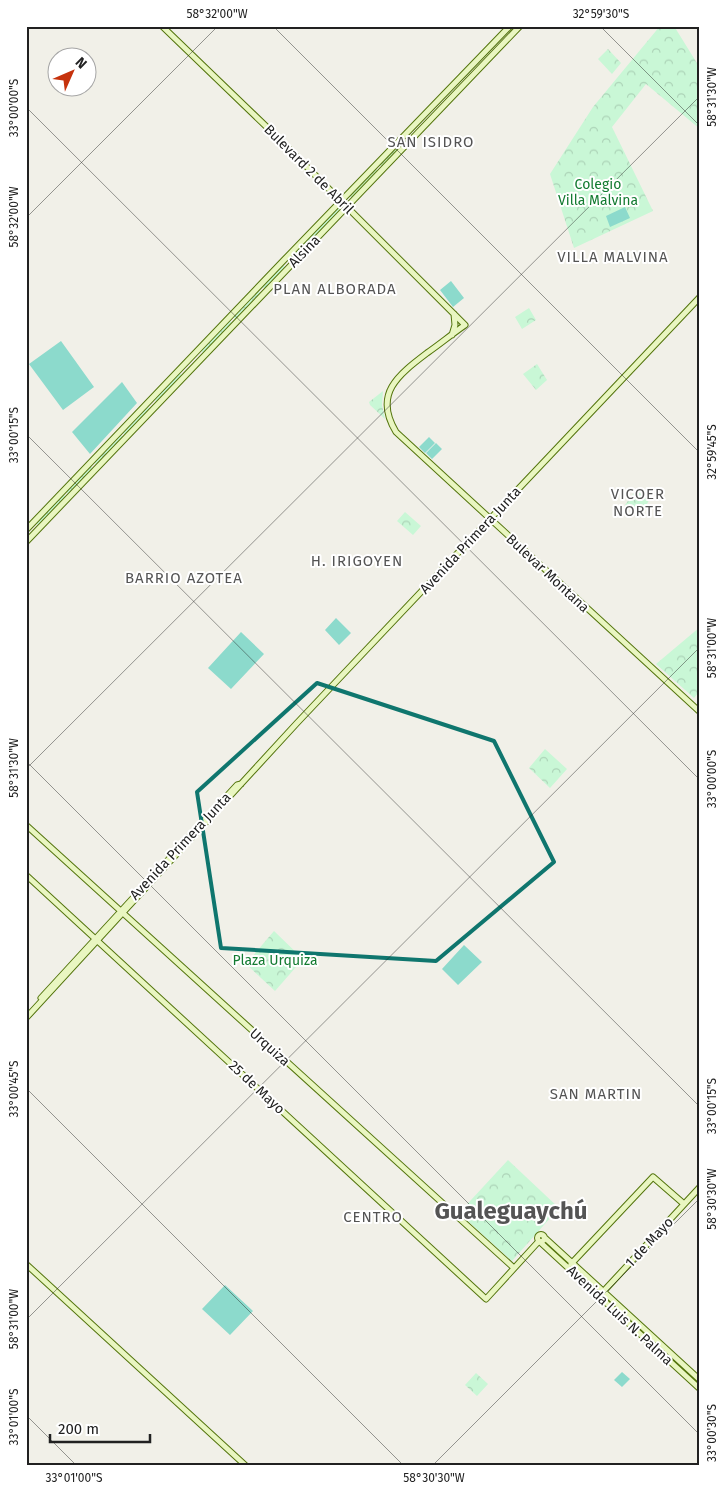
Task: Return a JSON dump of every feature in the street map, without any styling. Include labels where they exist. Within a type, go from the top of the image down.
[{"type":"main road","name":"Bulevard 2 de Abril","points":[[162,26],[454,313],[457,324],[452,335],[396,378]]},
{"type":"main road","name":"Alsina","points":[[26,530],[510,26]]},
{"type":"main road","name":"Alsina","points":[[26,542],[520,26]]},
{"type":"main road","name":"Avenida Primera Junta","points":[[97,939],[700,297]]},
{"type":"main road","name":"Bulevar Montana","points":[[396,378],[388,393],[387,402],[388,417],[396,432],[700,712]]},
{"type":"main road","name":"Urquiza","points":[[26,825],[514,1268]]},
{"type":"main road","name":"25 de Mayo","points":[[26,875],[486,1299],[514,1268]]},
{"type":"main road","points":[[26,1014],[97,939]]},
{"type":"main road","points":[[26,1018],[97,939]]},
{"type":"main road","points":[[568,1268],[653,1177],[684,1204]]},
{"type":"main road","name":"1 de Mayo","points":[[598,1296],[700,1187]]},
{"type":"main road","points":[[508,1263],[516,1262],[540,1240]]},
{"type":"main road","points":[[514,1268],[540,1240]]},
{"type":"main road","name":"Avenida Luis N. Palma","points":[[540,1240],[572,1263],[700,1380]]},
{"type":"main road","name":"Avenida Luis N. Palma","points":[[540,1240],[700,1389]]},
{"type":"main road","points":[[26,1264],[245,1465]]},
{"type":"highlighted area","points":[[317,683],[494,741],[554,862],[436,961],[221,948],[197,792]]},
{"type":"green space","name":"Colegio Villa Malvina","points":[[660,26],[674,26],[700,68],[700,129],[646,84],[612,127],[653,211],[574,248],[550,174],[593,107]]},
{"type":"green space","points":[[608,49],[621,63],[612,74],[598,59]]},
{"type":"green space","points":[[402,140],[405,143],[382,167],[379,164]]},
{"type":"green space","points":[[375,168],[378,171],[352,198],[349,195]]},
{"type":"green space","points":[[338,206],[341,209],[291,262],[288,259]]},
{"type":"green space","points":[[282,264],[285,267],[265,289],[261,286]]},
{"type":"green space","points":[[257,290],[261,293],[236,320],[232,316]]},
{"type":"green space","points":[[529,308],[536,320],[522,329],[515,317]]},
{"type":"green space","points":[[229,320],[232,323],[203,353],[201,350]]},
{"type":"green space","points":[[537,364],[547,380],[536,390],[523,374]]},
{"type":"green space","points":[[179,373],[182,375],[157,402],[154,399]]},
{"type":"green space","points":[[383,391],[382,405],[385,419],[369,402]]},
{"type":"green space","points":[[147,406],[150,409],[125,435],[122,432]]},
{"type":"green space","points":[[120,434],[123,437],[97,465],[94,462]]},
{"type":"green space","points":[[90,465],[93,469],[69,495],[66,491]]},
{"type":"green space","points":[[636,490],[649,500],[641,516],[625,505]]},
{"type":"green space","points":[[63,494],[66,497],[39,526],[36,523]]},
{"type":"green space","points":[[405,512],[421,526],[413,535],[397,521]]},
{"type":"green space","points":[[700,627],[700,691],[694,698],[656,664]]},
{"type":"green space","points":[[545,749],[567,769],[550,788],[529,768]]},
{"type":"green space","name":"Plaza Urquiza","points":[[274,931],[303,959],[275,991],[246,964]]},
{"type":"green space","points":[[508,1160],[559,1208],[512,1261],[459,1213]]},
{"type":"green space","points":[[476,1373],[488,1384],[477,1396],[465,1385]]},
{"type":"shaded area","points":[[625,207],[630,218],[610,227],[606,216]]},
{"type":"shaded area","points":[[451,281],[464,298],[453,307],[440,290]]},
{"type":"shaded area","points":[[61,341],[94,387],[63,410],[29,364]]},
{"type":"shaded area","points":[[122,382],[137,403],[90,454],[72,432]]},
{"type":"shaded area","points":[[429,437],[435,443],[425,453],[419,447]]},
{"type":"shaded area","points":[[436,443],[442,449],[432,459],[426,453]]},
{"type":"shaded area","points":[[336,618],[351,633],[339,645],[325,630]]},
{"type":"shaded area","points":[[241,632],[264,654],[231,689],[208,668]]},
{"type":"shaded area","points":[[464,945],[482,962],[458,985],[442,969]]},
{"type":"shaded area","points":[[225,1285],[253,1311],[230,1335],[202,1309]]},
{"type":"shaded area","points":[[622,1372],[630,1379],[622,1387],[614,1380]]},
{"type":"district","name":"SAN ISIDRO","points":[[431,142]]},
{"type":"district","name":"VILLA MALVINA","points":[[613,257]]},
{"type":"district","name":"PLAN ALBORADA","points":[[335,289]]},
{"type":"district","name":"VICOER NORTE","points":[[638,502]]},
{"type":"district","name":"H. IRIGOYEN","points":[[357,561]]},
{"type":"district","name":"BARRIO AZOTEA","points":[[184,578]]},
{"type":"district","name":"SAN MARTIN","points":[[596,1094]]},
{"type":"district","name":"Gualeguaychú","points":[[511,1211]]},
{"type":"district","name":"CENTRO","points":[[373,1217]]}]
